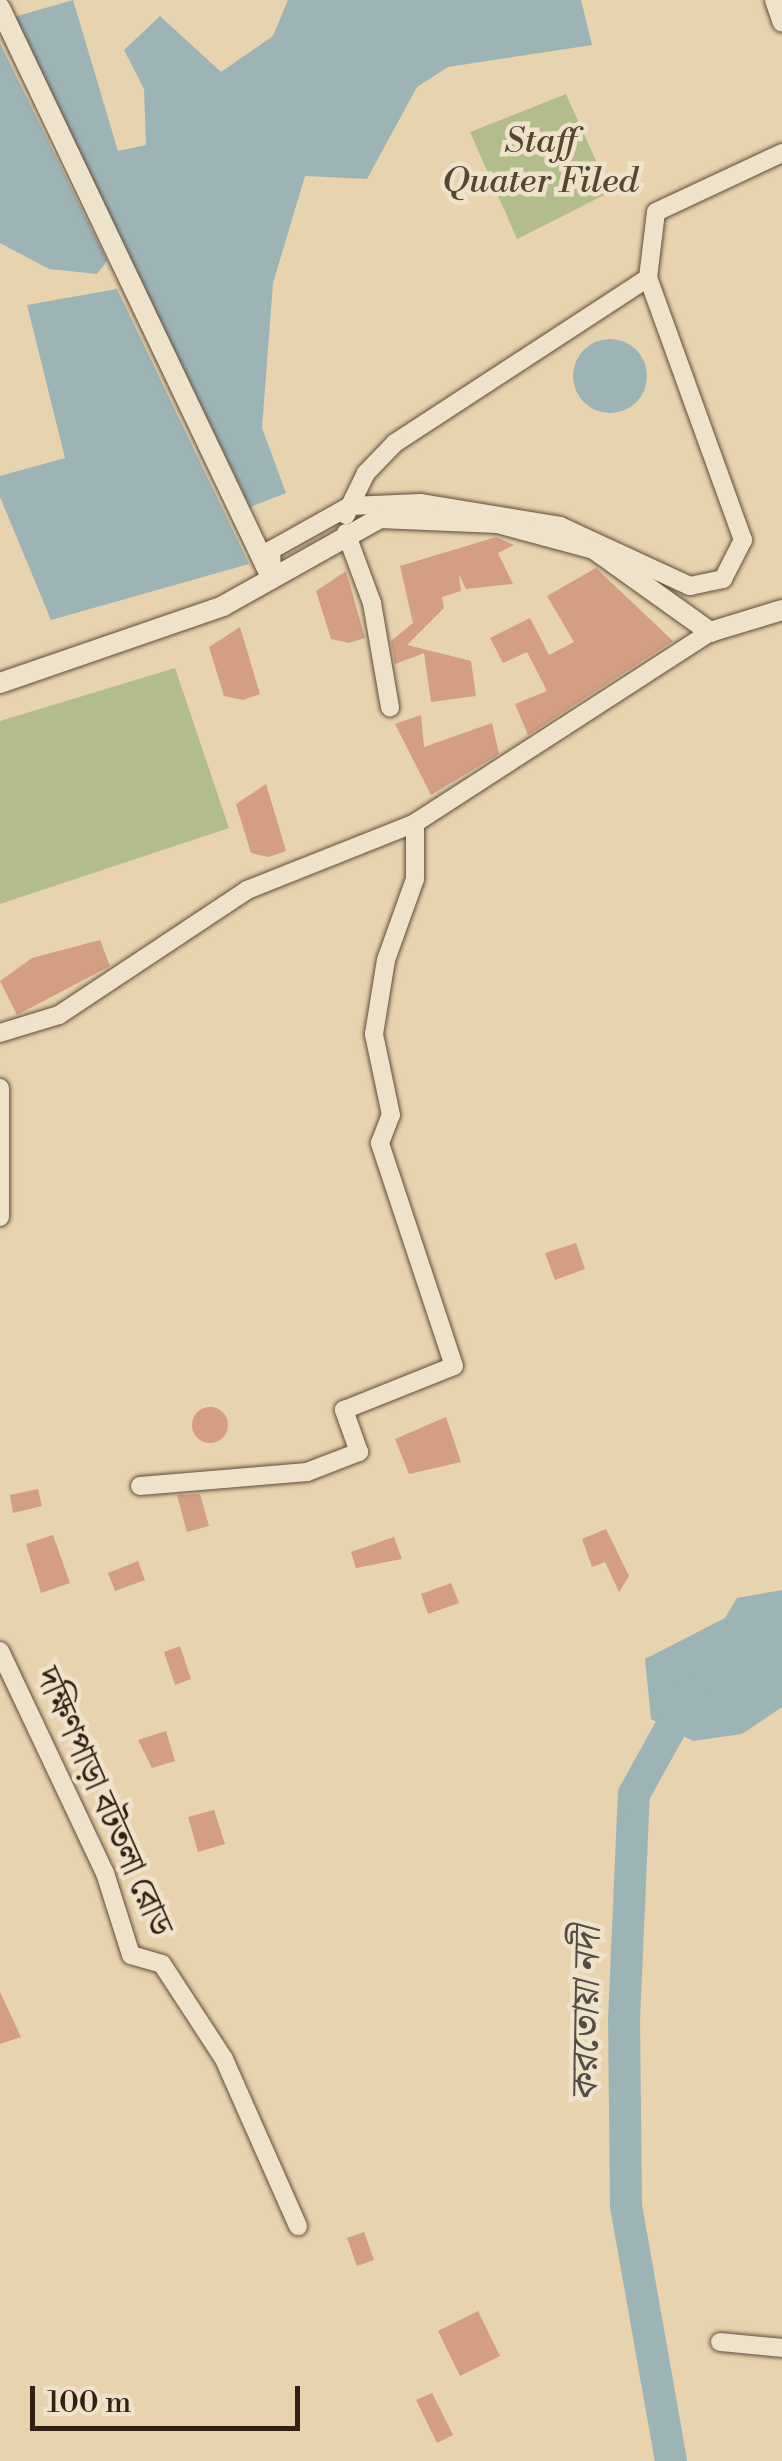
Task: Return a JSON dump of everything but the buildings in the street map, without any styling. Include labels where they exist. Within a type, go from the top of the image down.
[{"type":"street","points":[[0,8],[272,579]]},
{"type":"street","points":[[348,518],[420,502],[510,516],[603,541],[670,583],[724,579],[743,540],[648,278],[656,212],[782,153]]},
{"type":"street","points":[[0,683],[222,606],[272,579],[348,518],[395,443],[648,278]]},
{"type":"street","points":[[348,518],[451,517],[545,533],[626,566],[710,632]]},
{"type":"street","points":[[348,518],[372,603],[390,708]]},
{"type":"street","points":[[0,1034],[59,1015],[247,890],[416,823],[710,632],[782,610]]},
{"type":"street","points":[[140,1486],[307,1472],[360,1452],[344,1410],[454,1366],[380,1143],[391,1115],[374,1034],[386,960],[415,879],[416,823]]},
{"type":"street","points":[[0,1088],[0,1217]]},
{"type":"street","name":"দক্ষিণপাড়া বটতলা রোড","points":[[0,1651],[105,1874],[131,1955],[162,1964],[224,2059],[298,2226]]},
{"type":"street","points":[[720,2342],[782,2348]]},
{"type":"green space","name":"Staff Quater Filed","points":[[566,94],[610,192],[517,239],[470,132]]},
{"type":"green space","points":[[175,668],[229,828],[0,904],[0,721]]},
{"type":"water","points":[[73,0],[118,151],[146,145],[144,89],[124,50],[160,16],[221,72],[273,36],[288,0],[581,0],[592,45],[448,67],[417,87],[367,179],[305,176],[273,283],[262,428],[286,493],[250,507],[14,17]]},
{"type":"water","points":[[0,43],[107,261],[97,274],[49,269],[0,243]]},
{"type":"water","points":[[117,289],[249,564],[51,620],[0,497],[0,476],[65,458],[27,305]]},
{"type":"water","points":[[610,339],[636,350],[647,376],[636,402],[610,413],[584,402],[573,376],[584,350]]},
{"type":"water","points":[[782,1590],[782,1707],[742,1734],[693,1741],[651,1719],[645,1659],[725,1618],[737,1598]]},
{"type":"waterway","name":"করতোয়া নদী","points":[[671,2461],[626,2205],[624,2020],[634,1794],[690,1693]]}]
